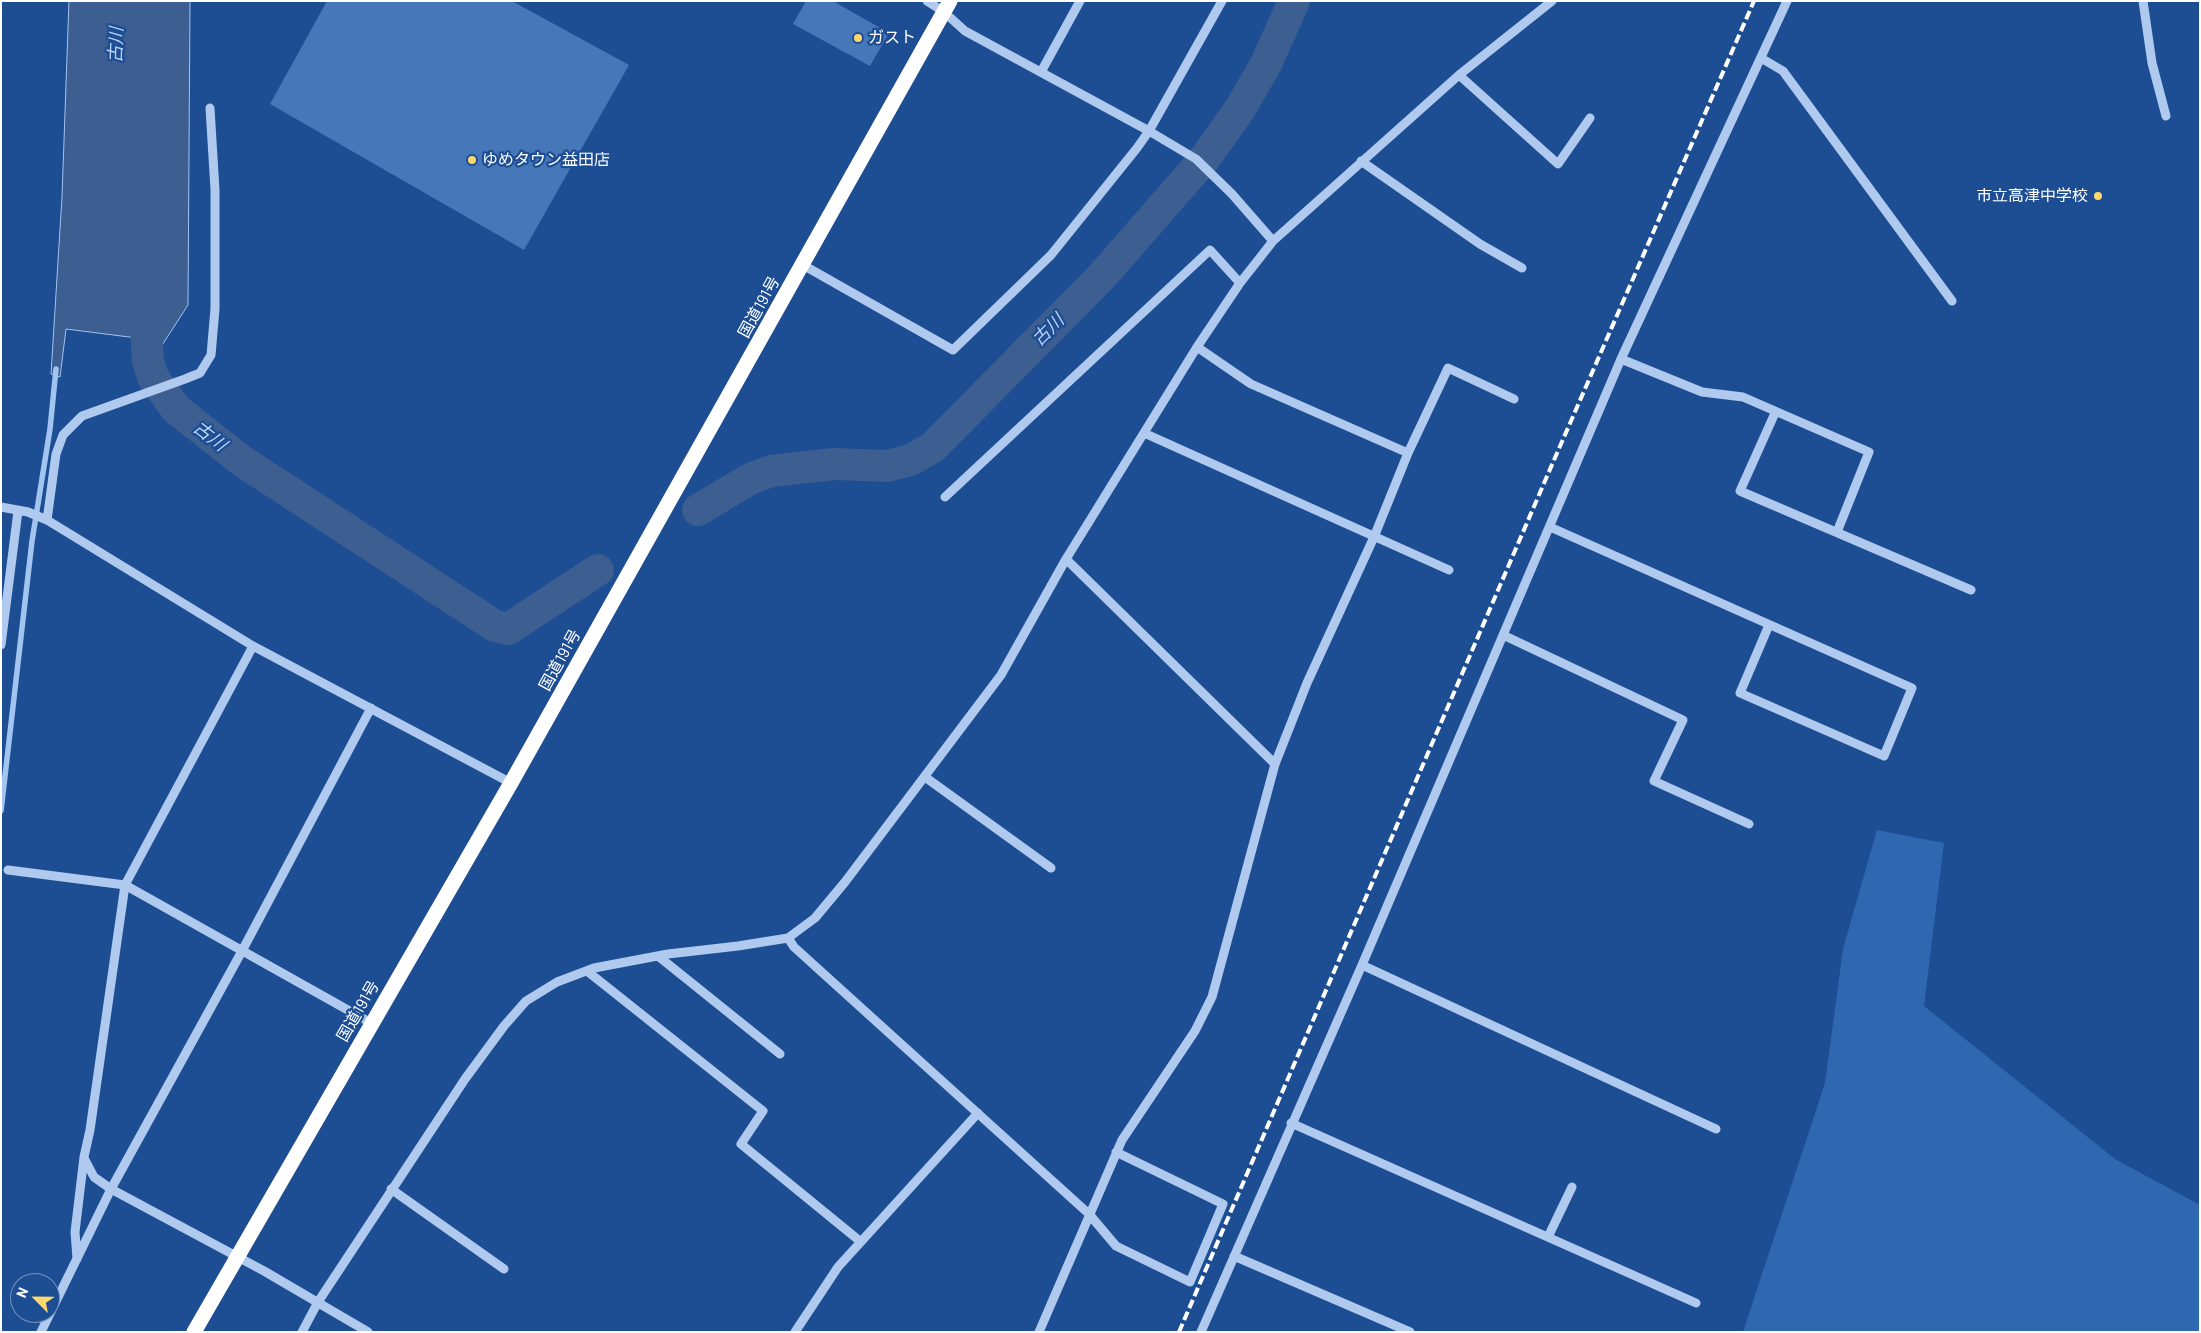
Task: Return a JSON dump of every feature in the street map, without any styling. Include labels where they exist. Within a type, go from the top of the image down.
[{"type":"highway","name":"国道191号","points":[[194,1332],[511,783],[947,6]]},
{"type":"street","points":[[927,1],[947,6],[965,31],[1196,159],[1210,171],[1273,241]]},
{"type":"street","points":[[1041,72],[1080,1]]},
{"type":"street","points":[[803,265],[953,350],[1051,255],[1149,132],[1222,1]]},
{"type":"street","points":[[302,1332],[318,1302],[465,1079],[504,1026],[526,1002],[557,982],[587,970],[658,956],[788,938],[815,918],[925,777],[1001,675],[1066,559],[1197,348],[1240,283],[1273,241],[1459,75],[1552,1]]},
{"type":"street","points":[[1201,1332],[1291,1123],[1362,965],[1621,360],[1787,1]]},
{"type":"street","points":[[2143,1],[2152,63],[2166,116]]},
{"type":"street","points":[[1761,58],[1783,71],[1952,301]]},
{"type":"street","points":[[1459,75],[1558,164],[1590,118]]},
{"type":"street","points":[[47,520],[56,454],[63,435],[82,416],[141,396],[200,372],[211,355],[215,309],[215,190],[210,108]]},
{"type":"street","points":[[1361,161],[1480,244],[1522,268]]},
{"type":"street","points":[[945,497],[1210,250],[1240,283]]},
{"type":"street","points":[[1197,348],[1251,384],[1408,453]]},
{"type":"street","points":[[1621,360],[1702,392],[1742,397],[1775,413],[1869,452],[1837,532]]},
{"type":"street","points":[[1039,1332],[1122,1140],[1195,1031],[1212,997],[1275,764],[1307,684],[1374,537],[1408,453],[1448,368],[1514,399]]},
{"type":"street","points":[[1775,413],[1740,490],[1970,590]]},
{"type":"street","points":[[1144,433],[1449,570]]},
{"type":"street","points":[[1,507],[28,512],[47,520],[253,646],[511,783]]},
{"type":"street","points":[[1,646],[18,511]]},
{"type":"street","points":[[1550,527],[1912,688],[1884,756],[1740,693],[1769,625]]},
{"type":"street","points":[[1066,559],[1275,764]]},
{"type":"street","points":[[1503,635],[1683,720],[1654,782],[1749,824]]},
{"type":"street","points":[[77,1259],[75,1232],[84,1158],[90,1130],[126,884],[253,646]]},
{"type":"street","points":[[41,1332],[111,1189],[242,951],[371,708]]},
{"type":"street","points":[[925,777],[1050,868]]},
{"type":"street","points":[[8,870],[126,884],[371,1023]]},
{"type":"street","points":[[788,938],[794,946],[1089,1214],[1116,1246],[1190,1282],[1223,1204],[1116,1152]]},
{"type":"street","points":[[658,956],[780,1054]]},
{"type":"street","points":[[1362,965],[1716,1128]]},
{"type":"street","points":[[587,970],[763,1111],[741,1144],[861,1242]]},
{"type":"street","points":[[795,1332],[838,1267],[978,1113]]},
{"type":"street","points":[[1291,1123],[1696,1303]]},
{"type":"street","points":[[84,1158],[94,1177],[111,1189],[318,1302],[368,1332]]},
{"type":"street","points":[[1548,1238],[1572,1186]]},
{"type":"street","points":[[391,1189],[504,1269]]},
{"type":"street","points":[[1234,1256],[1410,1332]]},
{"type":"shaded area","points":[[1877,830],[1944,843],[1924,1006],[2115,1159],[2200,1205],[2200,1332],[1743,1332],[1825,1083],[1843,949]]},
{"type":"water","points":[[69,1],[190,1],[188,305],[157,353],[159,366],[141,373],[137,358],[137,338],[66,329],[60,377],[51,374],[62,197]]},
{"type":"building","name":"ゆめタウン益田店","points":[[327,1],[512,1],[629,65],[524,250],[270,104]]},
{"type":"building","name":"ガスト","points":[[806,1],[833,1],[889,33],[870,66],[793,24]]},
{"type":"waterway","name":"古川","points":[[698,510],[752,478],[771,471],[834,464],[887,466],[911,460],[933,447],[1103,275],[1206,157],[1240,109],[1266,64],[1294,1]]},
{"type":"waterway","name":"古川","points":[[146,327],[148,361],[153,377],[176,409],[242,461],[495,626],[508,629],[598,570]]},
{"type":"waterway","points":[[1,811],[32,541],[50,429],[56,369]]},
{"type":"railway","points":[[1179,1332],[1554,460],[1754,1]]},
{"type":"place","name":"ガスト","points":[[858,38]]},
{"type":"place","name":"ゆめタウン益田店","points":[[472,160]]},
{"type":"place","name":"市立高津中学校","points":[[2098,196]]}]
